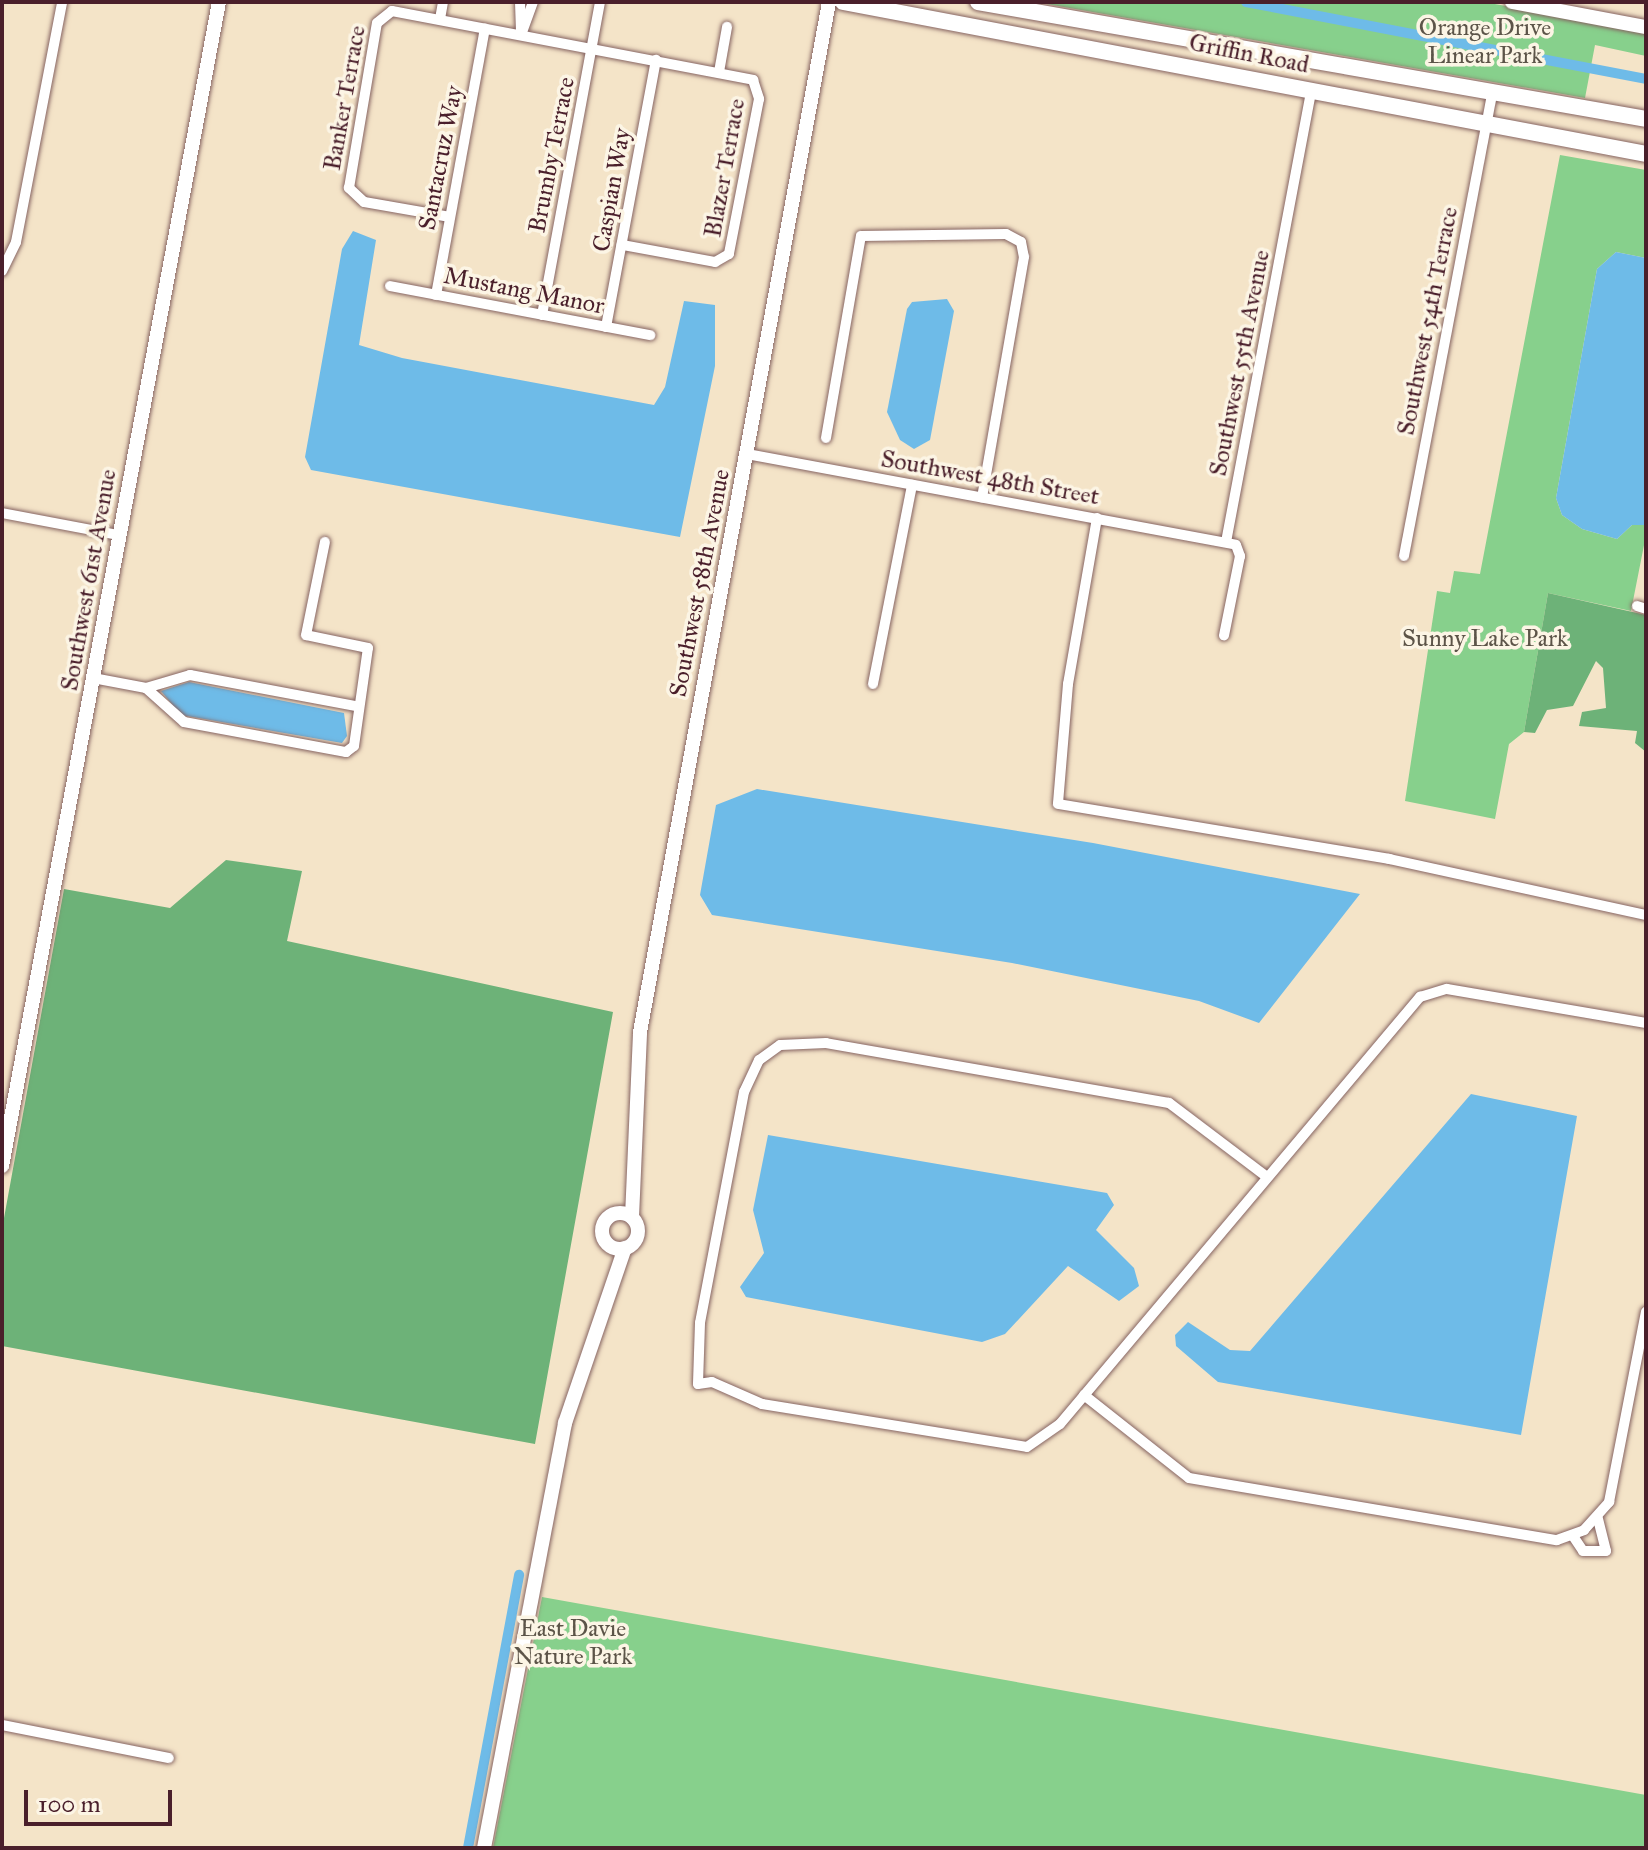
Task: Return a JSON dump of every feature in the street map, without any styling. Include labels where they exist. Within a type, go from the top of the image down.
[{"type":"main road","name":"Griffin Road","points":[[843,2],[1646,154]]},
{"type":"main road","name":"Griffin Road","points":[[978,2],[1173,39],[1646,119]]},
{"type":"main road","points":[[1077,45],[1098,42],[1111,27]]},
{"type":"main road","points":[[1121,53],[1133,43],[1173,39]]},
{"type":"street","points":[[2,271],[5,253],[16,242],[62,2]]},
{"type":"street","name":"Southwest 61st Avenue","points":[[2,1166],[5,1135],[219,2]]},
{"type":"street","points":[[443,2],[440,19],[719,72],[727,27]]},
{"type":"street","points":[[520,2],[521,35]]},
{"type":"street","points":[[521,35],[533,2]]},
{"type":"street","name":"Brumby Terrace","points":[[542,315],[600,2]]},
{"type":"street","name":"Southwest 58th Avenue","points":[[632,1217],[629,1173],[640,1032],[829,2]]},
{"type":"street","points":[[1512,2],[1585,8],[1646,27]]},
{"type":"street","name":"Banker Terrace","points":[[440,19],[387,12],[374,38],[348,180],[352,194],[450,217]]},
{"type":"street","name":"Santacruz Way","points":[[436,295],[485,28]]},
{"type":"street","name":"Caspian Way","points":[[606,327],[656,60]]},
{"type":"street","name":"Blazer Terrace","points":[[622,245],[726,258],[757,84],[719,72]]},
{"type":"street","name":"Southwest 55th Avenue","points":[[1224,635],[1240,556],[1226,542],[1311,90]]},
{"type":"street","name":"Southwest 54th Terrace","points":[[1404,556],[1492,93]]},
{"type":"street","points":[[826,438],[861,236],[962,229],[1021,242],[982,497]]},
{"type":"street","name":"Mustang Manor","points":[[390,286],[650,335]]},
{"type":"street","name":"Southwest 48th Street","points":[[747,454],[1226,542]]},
{"type":"street","points":[[873,684],[912,485]]},
{"type":"street","points":[[2,513],[118,535]]},
{"type":"street","points":[[1097,518],[1068,684],[1058,804],[1389,859],[1420,871],[1646,915]]},
{"type":"street","points":[[146,688],[184,722],[346,752],[354,746],[356,706],[368,648],[306,635],[325,542]]},
{"type":"street","points":[[93,678],[146,688],[190,675],[356,706]]},
{"type":"street","points":[[1267,1177],[1169,1103],[810,1041],[780,1045],[759,1060],[741,1106],[700,1323],[698,1384],[712,1382],[762,1404],[1015,1447],[1050,1434],[1084,1395],[1267,1177],[1409,1007],[1434,991],[1646,1023]]},
{"type":"street","name":"Southwest 58th Avenue","points":[[610,1216],[629,1173]]},
{"type":"street","points":[[484,1848],[565,1423],[607,1289],[625,1248],[638,1235],[632,1217],[610,1216],[603,1225],[607,1289]]},
{"type":"street","points":[[606,1242],[625,1248]]},
{"type":"street","points":[[1084,1395],[1189,1478],[1540,1541],[1573,1536],[1598,1518],[1615,1482],[1646,1312]]},
{"type":"street","points":[[1573,1536],[1583,1551],[1606,1551],[1598,1518]]},
{"type":"street","points":[[2,1725],[169,1758]]},
{"type":"green space","name":"Orange Drive Linear Park","points":[[1035,2],[1484,2],[1646,32],[1646,56],[1595,45],[1585,98]]},
{"type":"green space","name":"Sunny Lake Park","points":[[1560,155],[1646,170],[1646,258],[1616,252],[1597,269],[1556,498],[1562,515],[1582,529],[1617,539],[1632,525],[1646,525],[1646,535],[1631,611],[1548,593],[1524,732],[1509,744],[1495,819],[1405,801],[1437,591],[1450,593],[1454,571],[1480,574]]},
{"type":"green space","points":[[1548,593],[1646,615],[1646,752],[1635,743],[1637,731],[1579,726],[1582,712],[1606,708],[1603,668],[1596,661],[1573,706],[1547,710],[1535,733],[1524,732]]},
{"type":"green space","points":[[226,860],[302,871],[287,941],[613,1012],[535,1444],[2,1346],[2,1229],[64,889],[170,908]]},
{"type":"green space","name":"East Davie Nature Park","points":[[542,1597],[1646,1795],[1646,1848],[493,1848]]},
{"type":"water","points":[[353,231],[376,240],[359,345],[402,358],[654,405],[665,387],[684,301],[715,305],[715,366],[680,537],[311,470],[305,457],[342,249]]},
{"type":"water","points":[[1616,252],[1646,258],[1646,525],[1632,525],[1617,539],[1582,529],[1562,515],[1556,498],[1597,269]]},
{"type":"water","points":[[947,299],[954,311],[930,440],[914,449],[900,440],[887,412],[907,309],[912,302]]},
{"type":"water","points":[[189,682],[344,713],[347,736],[342,743],[181,715],[161,691]]},
{"type":"water","points":[[757,789],[1093,843],[1360,894],[1259,1023],[1199,1001],[1012,963],[712,915],[700,895],[716,805]]},
{"type":"water","points":[[1471,1094],[1577,1116],[1521,1435],[1218,1382],[1176,1346],[1175,1335],[1188,1322],[1230,1350],[1250,1351]]},
{"type":"water","points":[[768,1135],[1107,1193],[1114,1205],[1096,1230],[1134,1268],[1139,1286],[1119,1301],[1068,1266],[1005,1334],[982,1342],[746,1297],[740,1287],[764,1253],[753,1210]]},
{"type":"waterway","points":[[1246,2],[1646,79]]},
{"type":"waterway","points":[[468,1848],[519,1575]]}]
